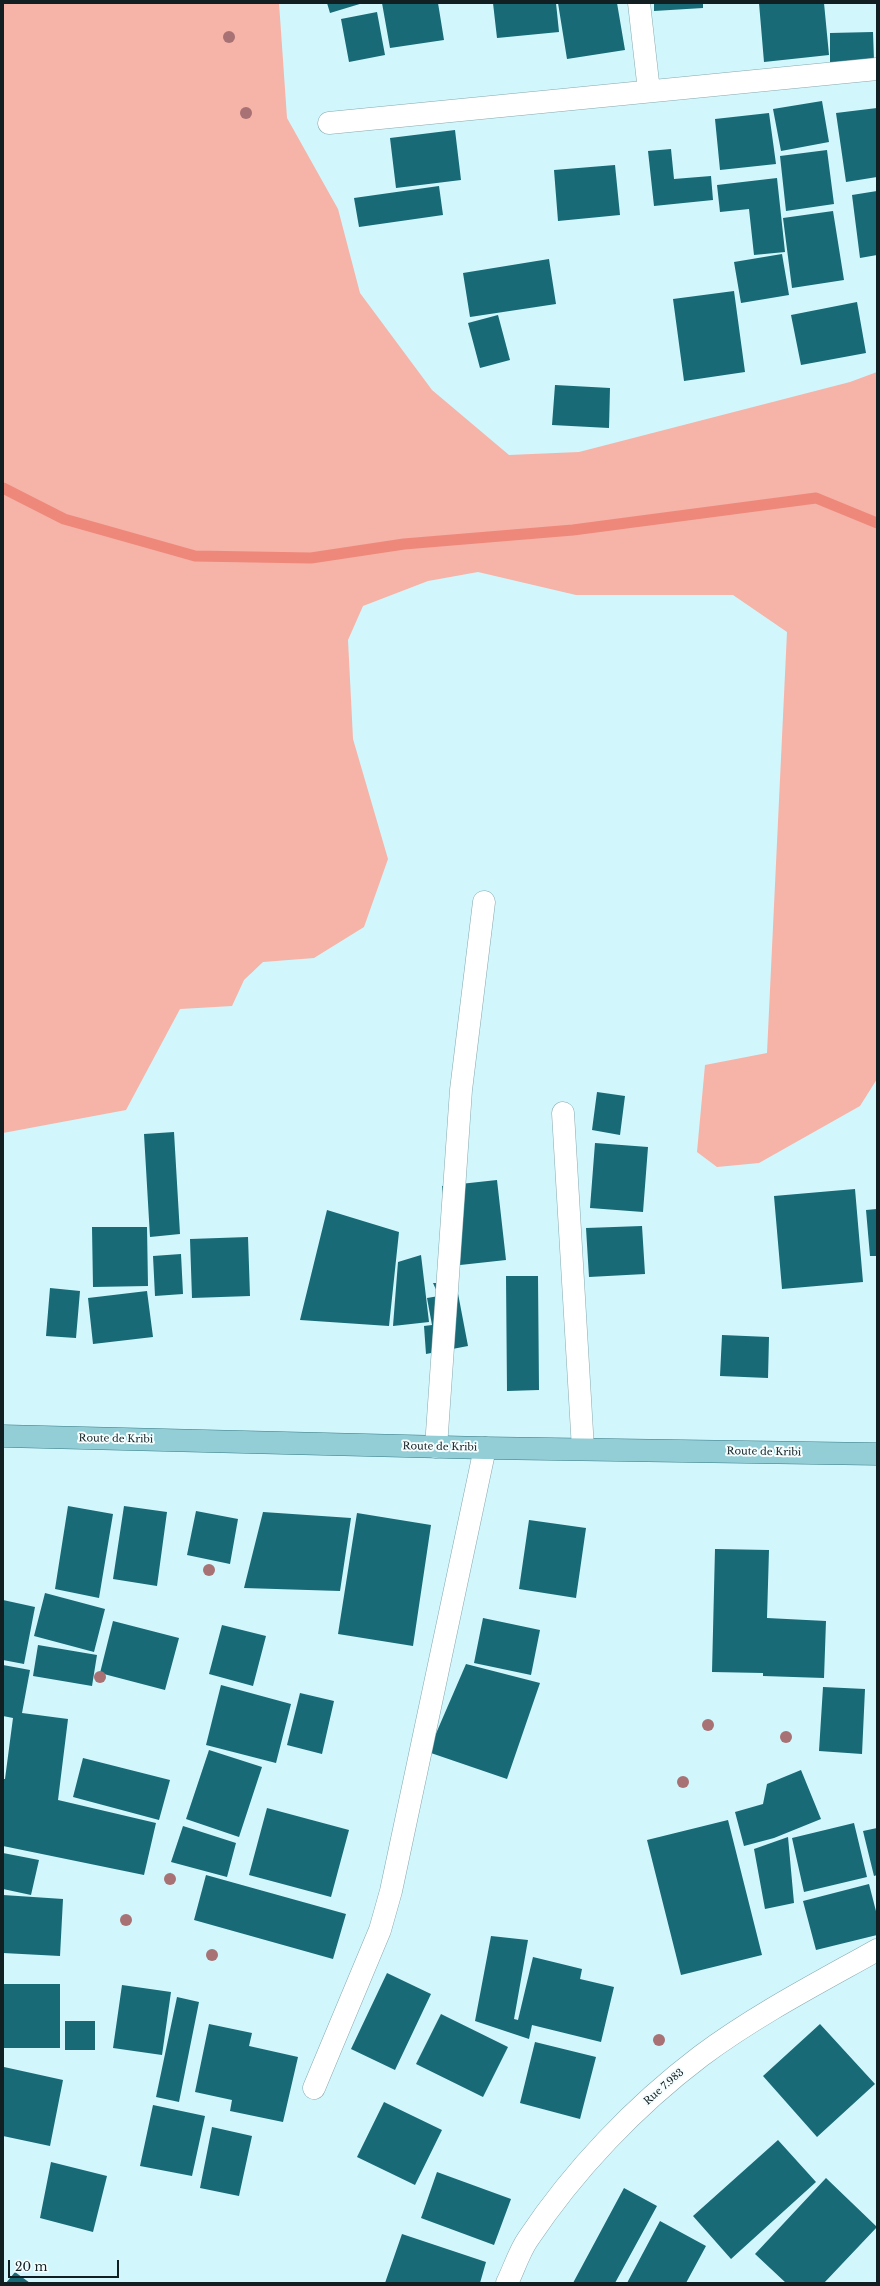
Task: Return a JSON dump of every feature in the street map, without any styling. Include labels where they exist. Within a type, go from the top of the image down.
[{"type":"main road","name":"Route de Kribi","points":[[3,1436],[436,1447],[877,1454]]},
{"type":"street","points":[[639,3],[649,91]]},
{"type":"street","points":[[329,122],[877,69]]},
{"type":"street","points":[[436,1447],[461,1090],[484,902]]},
{"type":"street","points":[[563,1113],[583,1449]]},
{"type":"street","points":[[314,2088],[380,1930],[391,1891],[486,1448]]},
{"type":"street","name":"Rue 7.983","points":[[507,2283],[527,2240],[580,2169],[653,2095],[702,2055],[784,2002],[877,1950]]},
{"type":"shaded area","points":[[3,3],[279,3],[287,118],[338,209],[360,293],[432,390],[509,455],[579,452],[850,382],[877,372],[877,1079],[860,1106],[759,1163],[717,1167],[697,1152],[705,1065],[767,1053],[787,632],[733,595],[576,595],[478,572],[428,581],[363,606],[348,640],[353,739],[388,859],[364,927],[314,958],[263,962],[244,980],[232,1006],[180,1009],[126,1110],[3,1133]]},
{"type":"building","points":[[327,3],[363,3],[330,13]]},
{"type":"building","points":[[382,3],[438,3],[444,40],[390,48]]},
{"type":"building","points":[[493,3],[556,3],[559,32],[497,38]]},
{"type":"building","points":[[558,3],[617,3],[625,50],[567,59]]},
{"type":"building","points":[[654,3],[703,3],[703,8],[654,11]]},
{"type":"building","points":[[759,3],[824,3],[829,55],[764,62]]},
{"type":"building","points":[[377,12],[385,55],[349,62],[341,19]]},
{"type":"building","points":[[873,32],[874,61],[830,63],[830,33]]},
{"type":"building","points":[[822,101],[829,142],[781,151],[773,109]]},
{"type":"building","points":[[877,108],[877,177],[846,182],[836,113]]},
{"type":"building","points":[[769,113],[776,164],[720,170],[715,119]]},
{"type":"building","points":[[455,130],[461,180],[396,188],[390,138]]},
{"type":"building","points":[[671,149],[674,179],[711,176],[713,200],[654,206],[648,151]]},
{"type":"building","points":[[827,150],[834,204],[786,211],[780,156]]},
{"type":"building","points":[[615,165],[620,215],[558,221],[554,170]]},
{"type":"building","points":[[777,178],[785,252],[754,255],[749,209],[720,212],[717,185]]},
{"type":"building","points":[[439,186],[443,215],[359,227],[354,198]]},
{"type":"building","points":[[877,191],[877,255],[860,258],[852,195]]},
{"type":"building","points":[[833,211],[844,280],[792,288],[783,218]]},
{"type":"building","points":[[782,254],[789,295],[741,303],[734,262]]},
{"type":"building","points":[[549,259],[556,304],[470,317],[463,273]]},
{"type":"building","points":[[734,291],[745,372],[684,381],[673,299]]},
{"type":"building","points":[[857,302],[866,353],[801,365],[791,315]]},
{"type":"building","points":[[498,315],[510,360],[480,368],[468,323]]},
{"type":"building","points":[[555,385],[610,388],[609,428],[552,425]]},
{"type":"building","points":[[597,1092],[625,1096],[620,1135],[592,1130]]},
{"type":"building","points":[[174,1132],[180,1234],[150,1237],[144,1134]]},
{"type":"building","points":[[595,1143],[648,1147],[643,1212],[590,1208]]},
{"type":"building","points":[[497,1180],[506,1260],[451,1266],[442,1186]]},
{"type":"building","points":[[855,1189],[863,1282],[782,1289],[774,1196]]},
{"type":"building","points":[[877,1209],[877,1256],[870,1256],[866,1210]]},
{"type":"building","points":[[327,1210],[399,1232],[389,1326],[300,1320]]},
{"type":"building","points":[[642,1226],[645,1274],[589,1277],[586,1228]]},
{"type":"building","points":[[92,1227],[147,1227],[148,1286],[93,1287]]},
{"type":"building","points":[[248,1237],[250,1296],[192,1298],[190,1239]]},
{"type":"building","points":[[181,1254],[183,1294],[155,1296],[153,1256]]},
{"type":"building","points":[[421,1255],[429,1322],[393,1326],[398,1262]]},
{"type":"building","points":[[506,1276],[538,1276],[539,1390],[507,1391]]},
{"type":"building","points":[[433,1283],[456,1283],[468,1346],[426,1354],[424,1326],[432,1325],[427,1298],[439,1296]]},
{"type":"building","points":[[50,1288],[80,1291],[76,1338],[46,1336]]},
{"type":"building","points":[[147,1291],[153,1337],[93,1344],[88,1298]]},
{"type":"building","points":[[722,1335],[769,1337],[768,1378],[720,1376]]},
{"type":"building","points":[[68,1506],[113,1514],[99,1598],[55,1589]]},
{"type":"building","points":[[124,1506],[167,1512],[157,1586],[113,1579]]},
{"type":"building","points":[[196,1511],[238,1519],[230,1564],[187,1555]]},
{"type":"building","points":[[263,1512],[351,1518],[340,1591],[244,1588]]},
{"type":"building","points":[[357,1513],[431,1525],[413,1646],[338,1634]]},
{"type":"building","points":[[529,1520],[586,1528],[576,1598],[519,1589]]},
{"type":"building","points":[[715,1549],[769,1550],[767,1618],[826,1621],[824,1678],[763,1676],[763,1673],[712,1672]]},
{"type":"building","points":[[45,1593],[105,1609],[94,1652],[34,1636]]},
{"type":"building","points":[[3,1600],[35,1607],[24,1664],[3,1660]]},
{"type":"building","points":[[483,1618],[540,1630],[531,1675],[474,1663]]},
{"type":"building","points":[[113,1621],[179,1638],[165,1690],[100,1673]]},
{"type":"building","points":[[222,1625],[266,1636],[253,1686],[209,1674]]},
{"type":"building","points":[[38,1645],[97,1655],[92,1686],[33,1676]]},
{"type":"building","points":[[466,1664],[540,1683],[507,1779],[428,1752]]},
{"type":"building","points":[[3,1665],[30,1670],[22,1713],[68,1719],[58,1800],[156,1823],[144,1875],[3,1846],[3,1779],[5,1779],[13,1718],[3,1716]]},
{"type":"building","points":[[221,1685],[291,1704],[276,1763],[206,1745]]},
{"type":"building","points":[[823,1687],[865,1689],[862,1754],[819,1751]]},
{"type":"building","points":[[300,1693],[334,1701],[322,1754],[287,1745]]},
{"type":"building","points":[[209,1750],[262,1767],[239,1837],[186,1819]]},
{"type":"building","points":[[83,1758],[170,1780],[159,1820],[73,1797]]},
{"type":"building","points":[[801,1770],[821,1819],[774,1838],[744,1846],[735,1812],[763,1804],[767,1784]]},
{"type":"building","points":[[267,1808],[349,1830],[331,1897],[249,1875]]},
{"type":"building","points":[[728,1820],[762,1955],[681,1975],[647,1840]]},
{"type":"building","points":[[854,1823],[867,1877],[804,1892],[792,1838]]},
{"type":"building","points":[[183,1826],[236,1843],[227,1877],[171,1862]]},
{"type":"building","points":[[877,1828],[877,1875],[874,1876],[863,1831]]},
{"type":"building","points":[[788,1837],[794,1903],[765,1909],[754,1849]]},
{"type":"building","points":[[3,1853],[39,1860],[31,1895],[3,1889]]},
{"type":"building","points":[[206,1875],[346,1914],[333,1959],[194,1920]]},
{"type":"building","points":[[869,1884],[877,1915],[877,1935],[816,1950],[803,1901]]},
{"type":"building","points":[[3,1895],[63,1899],[60,1956],[3,1953]]},
{"type":"building","points":[[491,1936],[528,1940],[514,2019],[518,2020],[533,1957],[582,1969],[580,1979],[614,1987],[601,2042],[532,2025],[529,2039],[475,2021]]},
{"type":"building","points":[[387,1973],[431,1994],[395,2070],[351,2049]]},
{"type":"building","points":[[3,1984],[60,1984],[60,2048],[3,2048]]},
{"type":"building","points":[[122,1985],[171,1992],[162,2055],[113,2048]]},
{"type":"building","points":[[177,1997],[199,2002],[179,2102],[156,2097]]},
{"type":"building","points":[[441,2014],[508,2047],[483,2097],[416,2064]]},
{"type":"building","points":[[65,2021],[95,2021],[95,2050],[65,2050]]},
{"type":"building","points":[[209,2024],[252,2033],[249,2046],[298,2057],[283,2122],[230,2111],[232,2100],[195,2092]]},
{"type":"building","points":[[820,2024],[875,2084],[817,2137],[763,2076]]},
{"type":"building","points":[[535,2042],[596,2057],[580,2119],[520,2103]]},
{"type":"building","points":[[4,2067],[63,2080],[50,2146],[3,2136]]},
{"type":"building","points":[[384,2102],[442,2130],[415,2185],[357,2157]]},
{"type":"building","points":[[153,2105],[205,2116],[192,2176],[140,2166]]},
{"type":"building","points":[[212,2127],[252,2136],[239,2196],[200,2188]]},
{"type":"building","points":[[778,2140],[816,2182],[731,2259],[693,2216]]},
{"type":"building","points":[[51,2162],[107,2176],[93,2232],[40,2218]]},
{"type":"building","points":[[437,2172],[511,2199],[494,2245],[421,2218]]},
{"type":"building","points":[[826,2178],[877,2227],[824,2283],[786,2283],[755,2254]]},
{"type":"building","points":[[624,2188],[657,2206],[615,2283],[573,2283]]},
{"type":"building","points":[[660,2221],[706,2246],[686,2283],[627,2283]]},
{"type":"building","points":[[402,2234],[486,2262],[480,2283],[385,2283]]},
{"type":"building","points":[[15,2272],[30,2283],[6,2283]]},
{"type":"waterway","points":[[3,488],[64,519],[195,556],[311,558],[404,544],[573,530],[816,498],[877,523]]}]
